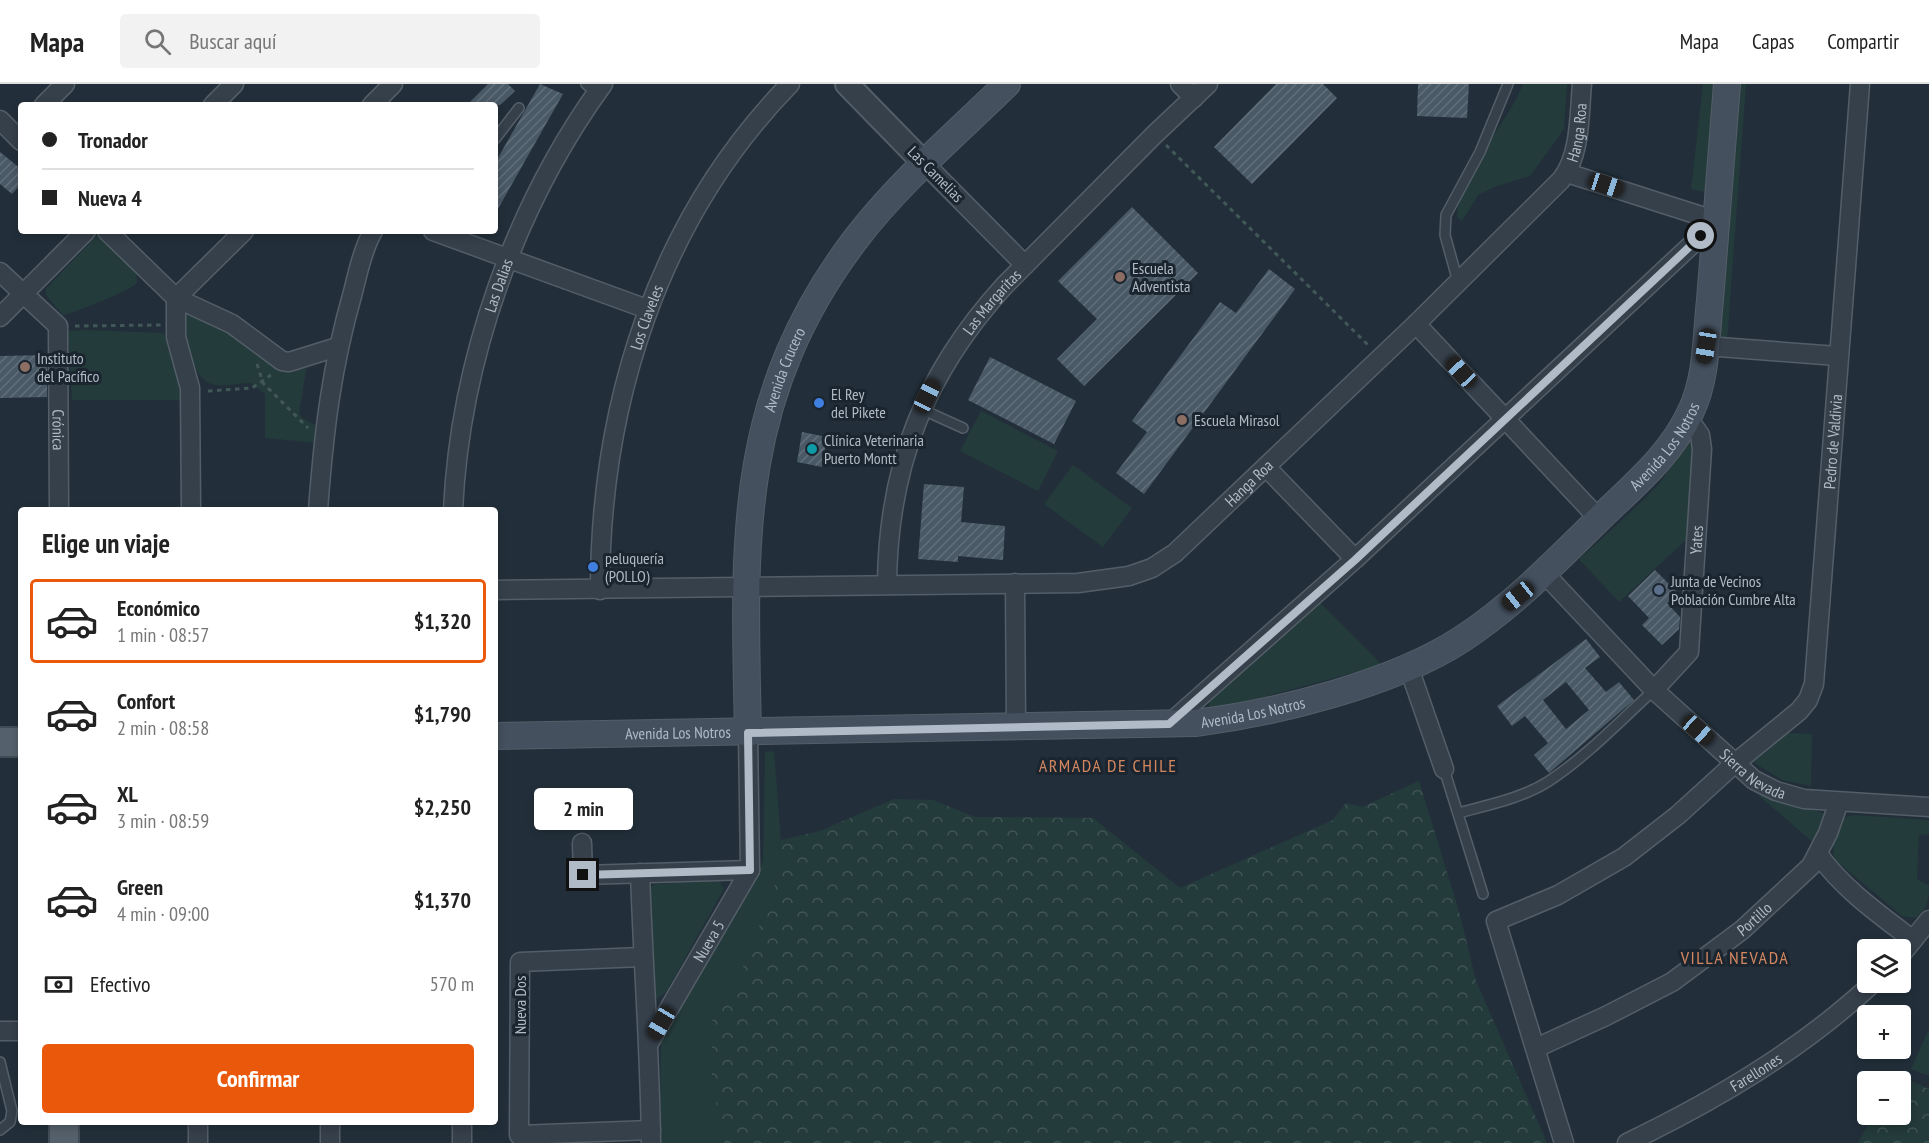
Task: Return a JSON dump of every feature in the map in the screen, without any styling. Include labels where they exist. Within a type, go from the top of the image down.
[{"type":"main road","name":"Avenida Crucero","points":[[748,733],[748,518],[758,451],[766,418],[789,354],[837,266],[878,212],[1007,84]]},
{"type":"main road","points":[[1706,346],[1727,84]]},
{"type":"main road","name":"Avenida Los Notros","points":[[498,736],[1169,724],[1218,720],[1272,710],[1409,668],[1463,639],[1518,596],[1642,478],[1673,441],[1688,418],[1698,390],[1706,346]]},
{"type":"main road","points":[[0,742],[18,742]]},
{"type":"main road","points":[[64,1125],[64,1143]]},
{"type":"street","points":[[47,102],[65,84]]},
{"type":"street","points":[[216,102],[234,84]]},
{"type":"street","points":[[375,102],[393,84]]},
{"type":"street","name":"Los Claveles","points":[[600,590],[600,548],[607,466],[624,385],[647,309],[681,236],[708,188],[759,117],[790,84]]},
{"type":"street","name":"Las Camelias","points":[[847,84],[1025,265]]},
{"type":"street","points":[[1180,84],[1194,98]]},
{"type":"street","name":"Las Margaritas","points":[[886,584],[887,551],[894,493],[901,465],[921,409],[939,374],[966,332],[1025,265],[1208,84]]},
{"type":"street","name":"Hanga Roa","points":[[498,591],[747,585],[1078,583],[1129,576],[1152,568],[1175,553],[1416,324],[1516,226],[1567,172],[1575,150],[1582,84]]},
{"type":"street","name":"Pedro de Valdivia","points":[[1536,1048],[1496,921],[1558,895],[1624,857],[1678,815],[1734,764],[1799,711],[1812,692],[1860,84]]},
{"type":"street","name":"Las Dalias","points":[[453,507],[459,452],[472,378],[492,305],[510,258],[549,171],[595,87]]},
{"type":"street","points":[[0,120],[18,133]]},
{"type":"street","points":[[1169,724],[1355,560],[1717,220],[1567,172]]},
{"type":"street","points":[[0,317],[14,296],[83,234]]},
{"type":"street","points":[[110,234],[176,298],[214,314],[249,335],[286,362],[337,347]]},
{"type":"street","points":[[191,507],[190,388],[177,348],[174,325],[176,298],[241,234]]},
{"type":"street","points":[[318,507],[323,440],[337,347],[362,259],[372,234]]},
{"type":"street","points":[[442,234],[647,309]]},
{"type":"street","points":[[0,272],[14,296],[58,326]]},
{"type":"street","points":[[1416,324],[1599,519]]},
{"type":"street","name":"Crónica","points":[[58,326],[59,507]]},
{"type":"street","points":[[1706,346],[1837,356]]},
{"type":"street","name":"Yates","points":[[1654,690],[1689,652],[1702,449],[1700,435],[1688,418]]},
{"type":"street","points":[[1266,467],[1355,560]]},
{"type":"street","name":"Sierra Nevada","points":[[1544,573],[1654,690],[1754,780],[1776,791],[1804,799],[1929,807]]},
{"type":"street","points":[[1015,583],[1016,727]]},
{"type":"street","points":[[1409,668],[1444,769]]},
{"type":"street","points":[[582,843],[583,875],[750,870],[748,733]]},
{"type":"street","name":"Portillo","points":[[1536,1048],[1672,982],[1742,930],[1803,876],[1818,854],[1839,802]]},
{"type":"street","points":[[1818,854],[1844,883],[1878,914],[1913,940]]},
{"type":"street","name":"Nueva 5","points":[[650,1043],[750,870]]},
{"type":"street","points":[[640,873],[642,957],[650,1043],[651,1136]]},
{"type":"street","points":[[1911,942],[1929,920]]},
{"type":"street","name":"Nueva Dos","points":[[642,957],[520,962],[519,1135],[651,1136]]},
{"type":"street","name":"Farellones","points":[[1627,1143],[1687,1114],[1740,1084],[1817,1030],[1861,993]]},
{"type":"street","points":[[0,1031],[18,1031]]},
{"type":"street","points":[[1536,1048],[1564,1143]]},
{"type":"street","points":[[198,1125],[198,1143]]},
{"type":"street","points":[[330,1125],[330,1143]]},
{"type":"street","points":[[462,1125],[462,1143]]},
{"type":"lane","points":[[1458,282],[1444,235],[1446,215],[1480,152],[1508,84]]},
{"type":"lane","points":[[498,135],[519,108]]},
{"type":"lane","points":[[921,409],[963,428]]},
{"type":"lane","points":[[1458,813],[1508,799],[1548,782],[1654,690]]},
{"type":"lane","points":[[1444,769],[1483,894]]},
{"type":"lane","points":[[0,1062],[12,1111],[10,1122],[0,1130]]},
{"type":"path","points":[[1155,134],[1380,356]]},
{"type":"path","points":[[58,326],[174,325]]},
{"type":"path","points":[[249,335],[263,383],[292,414],[323,440]]},
{"type":"path","points":[[190,388],[232,391],[252,388],[263,383]]},
{"type":"green space","points":[[1523,84],[1567,84],[1564,129],[1530,176],[1494,187],[1478,195],[1462,221],[1457,217],[1466,182]]},
{"type":"green space","points":[[1703,84],[1718,84],[1709,193],[1691,189]]},
{"type":"green space","points":[[1735,84],[1746,84],[1727,342],[1717,335]]},
{"type":"green space","points":[[98,234],[102,234],[136,270],[137,283],[133,286],[102,301],[63,315],[46,295],[46,289]]},
{"type":"green space","points":[[185,310],[307,365],[299,413],[302,418],[319,427],[318,443],[265,438],[265,394],[251,383],[214,385],[203,379],[190,350],[185,327]]},
{"type":"green space","points":[[68,331],[164,333],[181,385],[182,400],[72,400]]},
{"type":"green space","points":[[981,411],[1058,451],[1038,491],[960,451]]},
{"type":"green space","points":[[1693,441],[1697,442],[1688,538],[1619,602],[1579,559],[1658,485],[1679,455]]},
{"type":"green space","points":[[1073,465],[1132,508],[1103,547],[1044,504]]},
{"type":"green space","points":[[1318,601],[1382,665],[1215,710],[1210,709],[1208,698]]},
{"type":"green space","points":[[1786,733],[1812,734],[1811,786],[1782,780],[1751,761]]},
{"type":"green space","points":[[774,751],[781,840],[775,885],[745,963],[712,1021],[712,1082],[724,1143],[660,1143],[661,1040],[758,876],[763,860],[765,752]]},
{"type":"green space","points":[[1419,781],[1460,915],[1476,981],[1547,1143],[724,1143],[712,1082],[712,1021],[745,963],[775,885],[781,840],[820,831],[894,799],[933,800],[975,817],[1093,818],[1180,888],[1333,820],[1346,803],[1362,807]]},
{"type":"green space","points":[[1757,794],[1828,815],[1814,843]]},
{"type":"green space","points":[[1854,815],[1929,820],[1929,834],[1919,835],[1917,879],[1929,886],[1928,896],[1925,908],[1915,918],[1902,916],[1834,859],[1833,842],[1840,819]]},
{"type":"green space","points":[[719,881],[724,889],[666,992],[658,998],[653,995],[650,887],[656,884]]},
{"type":"green space","points":[[1929,1029],[1929,1076],[1911,1069]]},
{"type":"green space","points":[[1911,1081],[1929,1089],[1929,1143],[1858,1143],[1868,1125],[1911,1125]]},
{"type":"building","points":[[488,84],[508,84],[515,91],[500,105],[498,102],[470,102]]},
{"type":"building","points":[[540,84],[563,94],[498,209],[498,158]]},
{"type":"building","points":[[1276,84],[1323,84],[1337,98],[1252,184],[1214,147]]},
{"type":"building","points":[[1418,84],[1469,84],[1467,118],[1417,116]]},
{"type":"building","points":[[0,152],[18,167],[18,187],[12,194],[0,184]]},
{"type":"building","points":[[1132,207],[1198,273],[1084,386],[1057,359],[1097,319],[1058,281]]},
{"type":"building","points":[[1269,269],[1295,289],[1144,494],[1116,473],[1147,432],[1132,421],[1220,302],[1236,313]]},
{"type":"building","points":[[47,355],[47,397],[0,398],[0,356]]},
{"type":"building","points":[[990,357],[1076,401],[1054,444],[968,400]]},
{"type":"building","name":"Clínica Veterinaria Puerto Montt","points":[[802,432],[827,437],[822,467],[797,462]]},
{"type":"building","points":[[924,484],[964,487],[961,522],[1005,526],[1003,560],[958,556],[958,562],[918,559]]},
{"type":"building","points":[[1655,570],[1678,593],[1667,603],[1680,617],[1679,629],[1662,645],[1642,625],[1649,618],[1628,596]]},
{"type":"building","points":[[1586,639],[1600,657],[1585,668],[1606,692],[1619,682],[1634,700],[1549,773],[1534,755],[1548,743],[1525,716],[1512,726],[1497,706]],"holes":[[[1566,682],[1589,710],[1566,729],[1543,700]]]},
{"type":"place","name":"Escuela Adventista","points":[[1120,277]]},
{"type":"place","name":"Instituto del Pacífico","points":[[25,367]]},
{"type":"place","name":"El Rey del Pikete","points":[[819,403]]},
{"type":"place","name":"Escuela Mirasol","points":[[1182,420]]},
{"type":"place","name":"Clínica Veterinaria Puerto Montt","points":[[812,449]]},
{"type":"place","name":"peluquería (POLLO)","points":[[593,567]]},
{"type":"place","name":"Junta de Vecinos Población Cumbre Alta","points":[[1659,590]]},
{"type":"district","name":"ARMADA DE CHILE","points":[[1108,766]]},
{"type":"district","name":"VILLA NEVADA","points":[[1735,958]]},
{"type":"route","points":[[583,875],[750,870],[748,733],[1169,724],[1355,560],[1701,236]]}]
